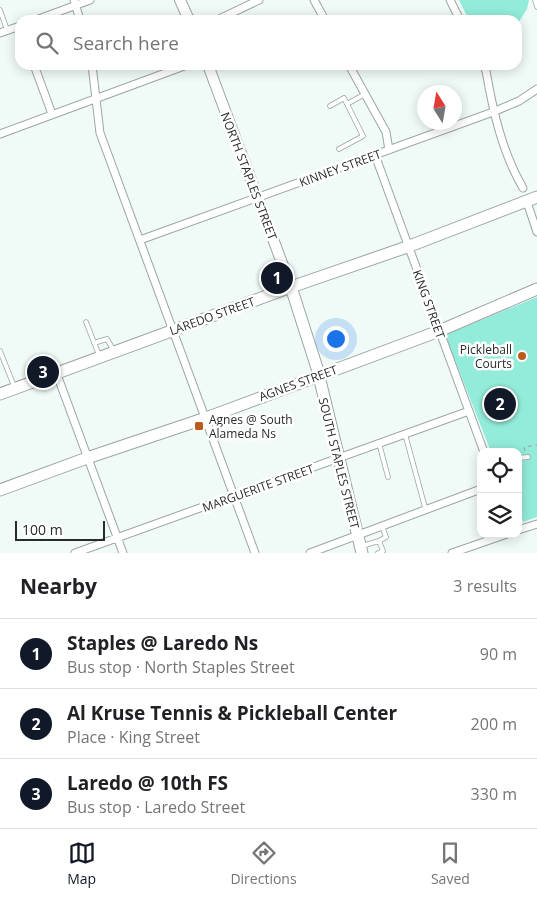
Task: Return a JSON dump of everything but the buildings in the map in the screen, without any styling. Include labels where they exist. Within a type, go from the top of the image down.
[{"type":"main road","points":[[180,0],[187,15]]},
{"type":"main road","name":"NORTH STAPLES STREET","points":[[210,70],[291,287]]},
{"type":"main road","name":"LAREDO STREET","points":[[0,394],[532,200]]},
{"type":"main road","name":"SOUTH STAPLES STREET","points":[[291,287],[319,376],[360,545]]},
{"type":"main road","name":"AGNES STREET","points":[[0,490],[87,458],[206,418],[319,376],[439,331],[537,289]]},
{"type":"street","points":[[47,15],[75,3],[90,0]]},
{"type":"street","points":[[228,15],[259,0]]},
{"type":"street","points":[[314,0],[322,15]]},
{"type":"street","points":[[450,0],[458,15]]},
{"type":"street","points":[[75,3],[79,15]]},
{"type":"street","points":[[36,70],[52,114]]},
{"type":"street","points":[[93,70],[100,133],[255,553]]},
{"type":"street","points":[[0,134],[173,70]]},
{"type":"street","points":[[352,70],[386,132],[389,150]]},
{"type":"street","points":[[486,70],[493,112],[515,174],[523,188]]},
{"type":"street","name":"KINNEY STREET","points":[[140,240],[493,112],[537,89]]},
{"type":"street","name":"KING STREET","points":[[375,155],[407,247],[483,448]]},
{"type":"street","points":[[532,200],[537,232]]},
{"type":"street","points":[[56,372],[122,553]]},
{"type":"street","name":"MARGUERITE STREET","points":[[75,553],[235,497],[469,411]]},
{"type":"street","points":[[310,553],[360,545],[382,526],[477,491]]},
{"type":"street","points":[[522,529],[537,524]]},
{"type":"street","points":[[457,552],[496,538]]},
{"type":"lane","points":[[535,0],[537,7]]},
{"type":"lane","points":[[0,10],[4,32]]},
{"type":"lane","points":[[347,104],[365,94]]},
{"type":"lane","points":[[330,106],[344,98],[363,136],[339,149]]},
{"type":"lane","points":[[86,322],[100,357]]},
{"type":"lane","points":[[94,343],[107,339],[114,352]]},
{"type":"lane","points":[[0,351],[14,388]]},
{"type":"lane","points":[[405,434],[426,511]]},
{"type":"lane","points":[[379,443],[388,477]]},
{"type":"lane","points":[[522,458],[527,457]]},
{"type":"lane","points":[[360,545],[386,537],[382,526]]},
{"type":"lane","points":[[378,553],[382,552],[379,540]]},
{"type":"path","points":[[527,457],[524,447],[537,445]]},
{"type":"green space","points":[[459,0],[529,0],[527,9],[522,17],[522,15],[466,15]]},
{"type":"green space","points":[[537,297],[537,517],[523,522],[522,448],[489,448],[445,335]]},
{"type":"place","name":"Staples @ Laredo Ns","points":[[277,278]]},
{"type":"place","name":"Pickleball Courts","points":[[522,356]]},
{"type":"place","name":"Laredo @ 10th FS","points":[[43,372]]},
{"type":"place","name":"Al Kruse Tennis & Pickleball Center","points":[[500,404]]},
{"type":"place","name":"Agnes @ South Alameda Ns","points":[[199,426]]}]
